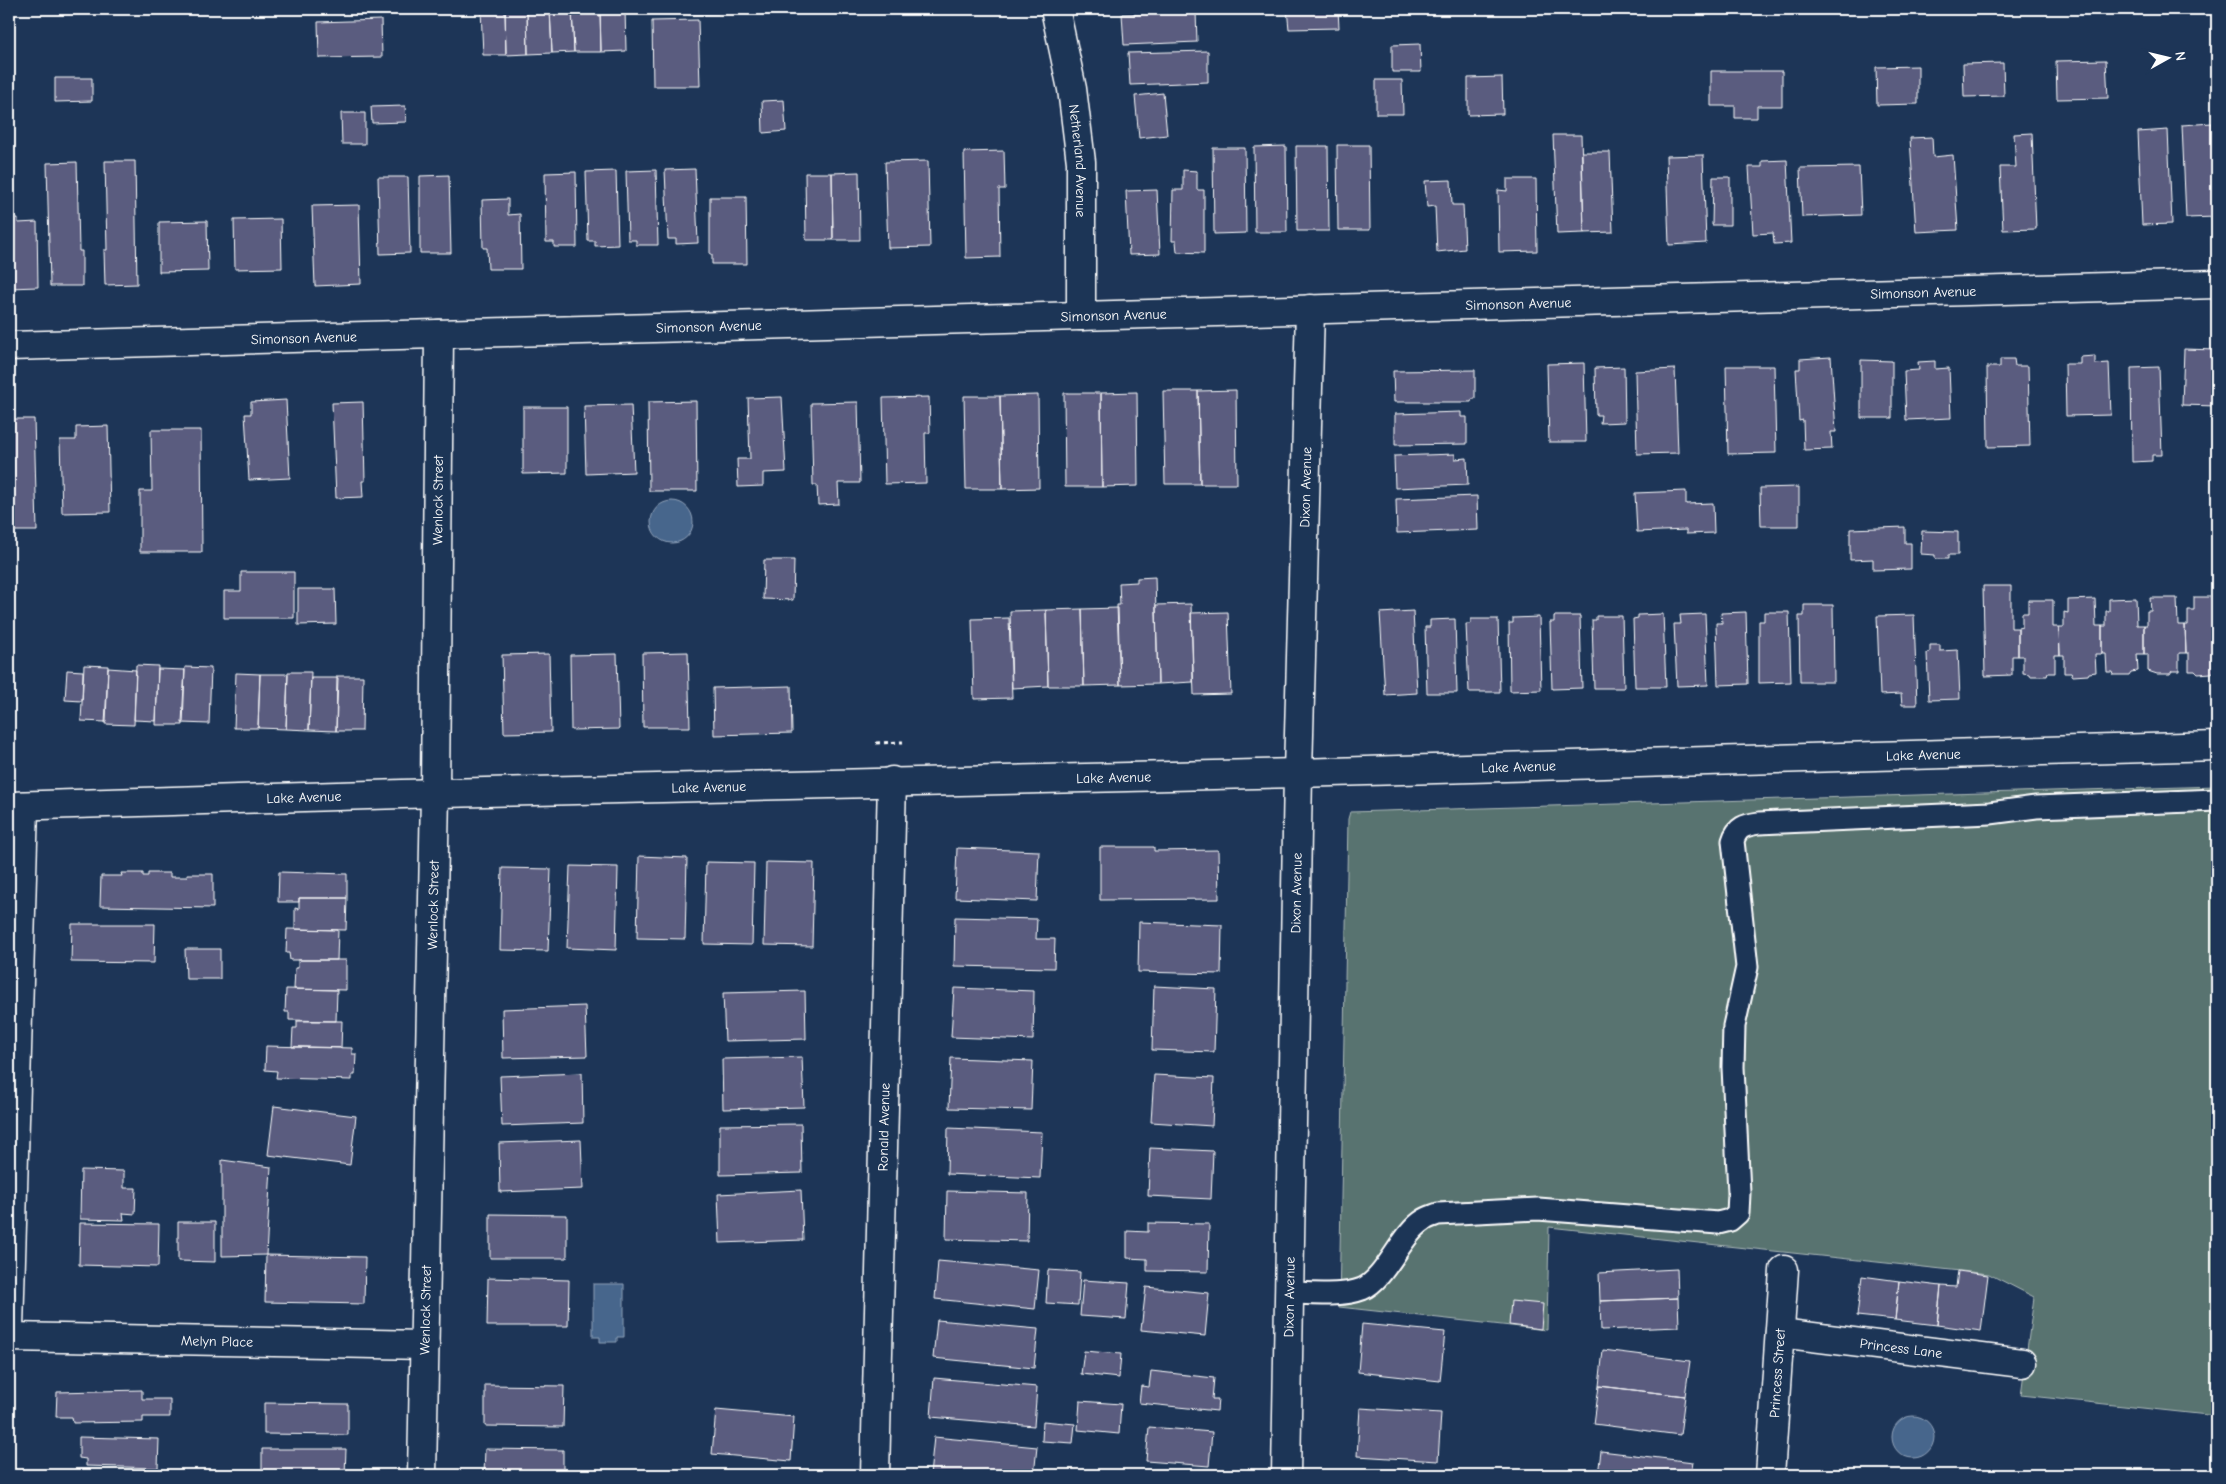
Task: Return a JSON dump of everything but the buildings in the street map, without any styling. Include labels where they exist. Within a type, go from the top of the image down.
[{"type":"street","name":"Netherland Avenue","points":[[1055,9],[1072,89],[1081,162],[1081,316]]},
{"type":"street","name":"Simonson Avenue","points":[[9,346],[2217,284]]},
{"type":"street","name":"Dixon Avenue","points":[[1286,1475],[1298,773],[1310,309]]},
{"type":"street","name":"Wenlock Street","points":[[422,1475],[435,793],[439,334]]},
{"type":"street","name":"Lake Avenue","points":[[17,806],[892,781],[1298,773],[2217,746]]},
{"type":"street","name":"Ronald Avenue","points":[[875,1475],[892,781]]},
{"type":"street","points":[[9,1328],[17,806]]},
{"type":"street","name":"Princess Street","points":[[1770,1475],[1784,1270]]},
{"type":"street","name":"Princess Lane","points":[[1780,1333],[2022,1363]]},
{"type":"street","name":"Melyn Place","points":[[9,1337],[425,1344]]},
{"type":"lane","points":[[1289,1293],[1339,1293],[1365,1288],[1375,1280],[1423,1220],[1438,1214],[1538,1209],[1696,1223],[1718,1223],[1730,1220],[1738,1213],[1739,1193],[1732,1067],[1734,1026],[1747,967],[1733,841],[1735,833],[1743,826],[1759,823],[1990,813],[2036,807],[2217,800]]},
{"type":"path","points":[[876,743],[903,742]]},
{"type":"green space","points":[[2217,786],[2217,1416],[2021,1395],[2034,1297],[1989,1274],[1549,1227],[1547,1330],[1339,1307],[1348,819],[1350,812]]},
{"type":"water","points":[[688,9],[717,9],[718,14],[688,15]]},
{"type":"water","points":[[672,501],[687,507],[693,522],[687,537],[672,543],[657,537],[651,522],[657,507]]},
{"type":"water","points":[[593,1284],[624,1284],[624,1337],[617,1337],[617,1342],[600,1342],[600,1337],[593,1337]]},
{"type":"water","points":[[1913,1416],[1928,1422],[1934,1437],[1928,1452],[1913,1458],[1898,1452],[1892,1437],[1898,1422]]}]
